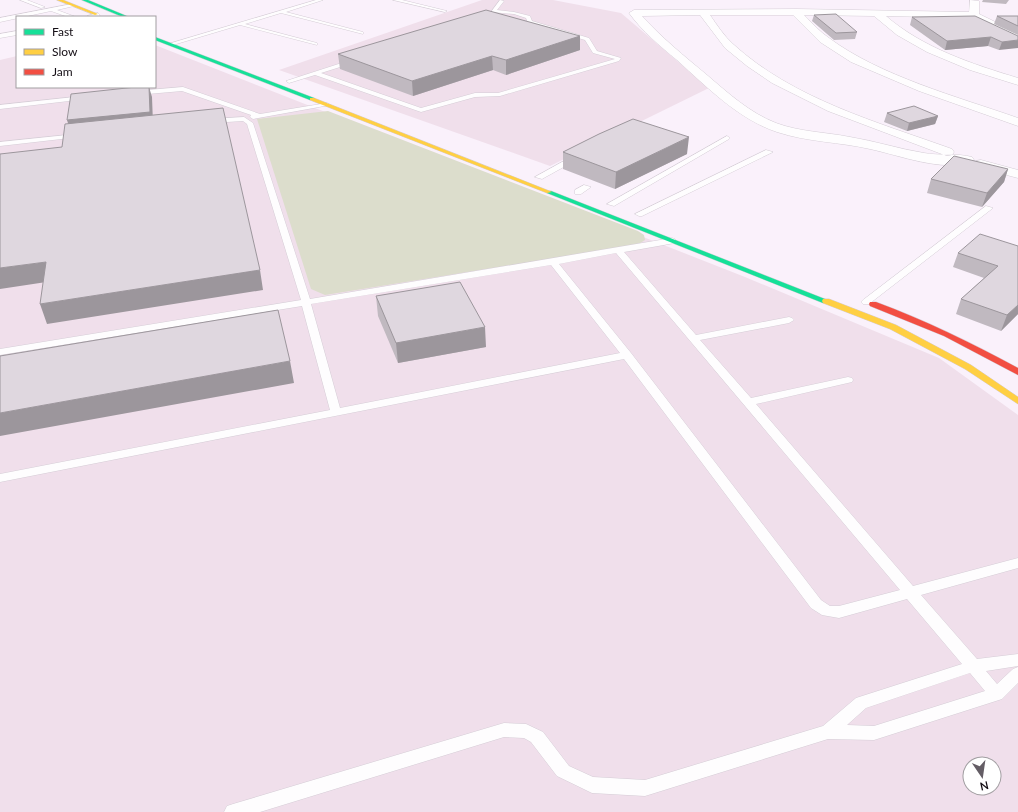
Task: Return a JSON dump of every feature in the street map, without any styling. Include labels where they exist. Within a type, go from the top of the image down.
[{"type":"street","points":[[84,0],[124,16]]},
{"type":"street","points":[[634,5],[768,8],[772,6],[772,0]]},
{"type":"street","points":[[859,0],[857,6],[861,13]]},
{"type":"street","points":[[974,0],[974,14]]},
{"type":"street","points":[[66,3],[96,16]]},
{"type":"street","points":[[789,10],[824,40],[855,60],[923,89],[1018,122]]},
{"type":"street","points":[[967,160],[944,161],[909,155],[858,142],[792,132],[769,125],[729,100],[648,30],[634,13],[789,10],[877,14],[963,11],[974,14],[1018,37]]},
{"type":"street","points":[[963,11],[1018,41]]},
{"type":"street","points":[[702,12],[728,45],[760,71],[851,116],[967,160],[1018,174]]},
{"type":"street","points":[[877,14],[903,35],[937,53],[992,74],[1018,82]]},
{"type":"street","points":[[172,39],[202,45]]},
{"type":"street","points":[[172,39],[327,105],[893,327],[968,367],[1018,401]]},
{"type":"street","points":[[231,57],[501,163]]},
{"type":"street","points":[[447,152],[460,147]]},
{"type":"street","points":[[536,176],[552,182]]},
{"type":"street","points":[[575,190],[591,196]]},
{"type":"street","points":[[607,202],[653,219]]},
{"type":"street","points":[[863,301],[918,320],[980,350],[1018,372]]},
{"type":"lane","points":[[22,0],[43,7]]},
{"type":"lane","points":[[172,39],[310,0]]},
{"type":"lane","points":[[172,39],[240,24],[320,0]]},
{"type":"lane","points":[[395,0],[445,11]]},
{"type":"lane","points":[[316,72],[421,110],[475,96],[498,95],[617,60],[618,58],[595,52],[587,39],[530,22],[528,17],[520,14],[493,11],[502,1]]},
{"type":"lane","points":[[0,16],[66,3]]},
{"type":"lane","points":[[19,16],[52,9],[66,3]]},
{"type":"lane","points":[[52,9],[70,16]]},
{"type":"lane","points":[[280,12],[361,33]]},
{"type":"lane","points":[[0,20],[16,17]]},
{"type":"lane","points":[[240,24],[315,44]]},
{"type":"lane","points":[[0,36],[16,33]]},
{"type":"lane","points":[[289,81],[361,58]]},
{"type":"lane","points":[[132,93],[183,89],[259,116]]},
{"type":"lane","points":[[0,107],[93,97]]},
{"type":"lane","points":[[202,122],[244,119],[327,105]]},
{"type":"lane","points":[[244,119],[250,123],[306,302],[336,412]]},
{"type":"lane","points":[[0,144],[86,135]]},
{"type":"lane","points":[[607,202],[727,138]]},
{"type":"lane","points":[[632,212],[769,152]]},
{"type":"lane","points":[[536,176],[582,155]]},
{"type":"lane","points":[[575,190],[587,187]]},
{"type":"lane","points":[[863,301],[989,208]]},
{"type":"lane","points":[[0,352],[553,262],[672,240]]},
{"type":"lane","points":[[618,250],[750,402],[997,694]]},
{"type":"lane","points":[[553,262],[627,355],[816,604],[828,611],[839,612],[911,591],[1018,563]]},
{"type":"lane","points":[[694,338],[789,320]]},
{"type":"lane","points":[[0,478],[627,355]]},
{"type":"lane","points":[[750,402],[848,380]]},
{"type":"lane","points":[[828,732],[861,703],[974,666],[1018,660]]},
{"type":"lane","points":[[233,812],[504,730],[526,731],[537,737],[563,771],[592,785],[645,788],[828,732],[874,733],[997,694],[1018,673]]},
{"type":"shaded area","points":[[482,0],[553,0],[621,13],[709,88],[550,166],[279,70]]},
{"type":"shaded area","points":[[156,45],[745,277],[939,358],[1018,415],[1018,812],[0,812],[0,60],[16,56],[16,88],[156,88]]},
{"type":"green space","points":[[328,111],[638,231],[644,235],[645,240],[637,245],[325,295],[311,289],[257,119]]},
{"type":"building","points":[[486,10],[580,36],[506,60],[492,56],[412,81],[338,54]]},
{"type":"building","points":[[836,14],[857,32],[836,33],[814,15]]},
{"type":"building","points":[[975,16],[1018,36],[1018,40],[1002,42],[991,37],[947,41],[912,17]]},
{"type":"building","points":[[997,16],[1018,16],[1018,26]]},
{"type":"building","points":[[127,88],[149,88],[150,112],[67,120],[71,94]]},
{"type":"building","points":[[914,106],[938,116],[909,123],[887,113]]},
{"type":"building","points":[[223,108],[260,270],[40,304],[46,262],[0,268],[0,154],[62,147],[65,124]]},
{"type":"building","points":[[633,119],[689,137],[616,172],[563,152],[599,134]]},
{"type":"building","points":[[954,156],[1008,169],[987,193],[931,179]]},
{"type":"building","points":[[980,234],[1018,246],[1018,305],[1007,315],[961,299],[998,266],[958,253]]},
{"type":"building","points":[[460,282],[485,327],[396,343],[376,296]]},
{"type":"building","points":[[278,310],[290,361],[0,413],[0,356]]},
{"type":"traffic: fast","points":[[84,0],[124,16]]},
{"type":"traffic: fast","points":[[156,38],[312,99]]},
{"type":"traffic: fast","points":[[549,192],[826,301]]},
{"type":"traffic: slow","points":[[59,0],[96,14]]},
{"type":"traffic: slow","points":[[312,99],[549,192]]},
{"type":"traffic: slow","points":[[826,301],[893,327],[968,367],[1018,401]]},
{"type":"traffic: jam","points":[[873,304],[911,318],[1018,372]]}]
